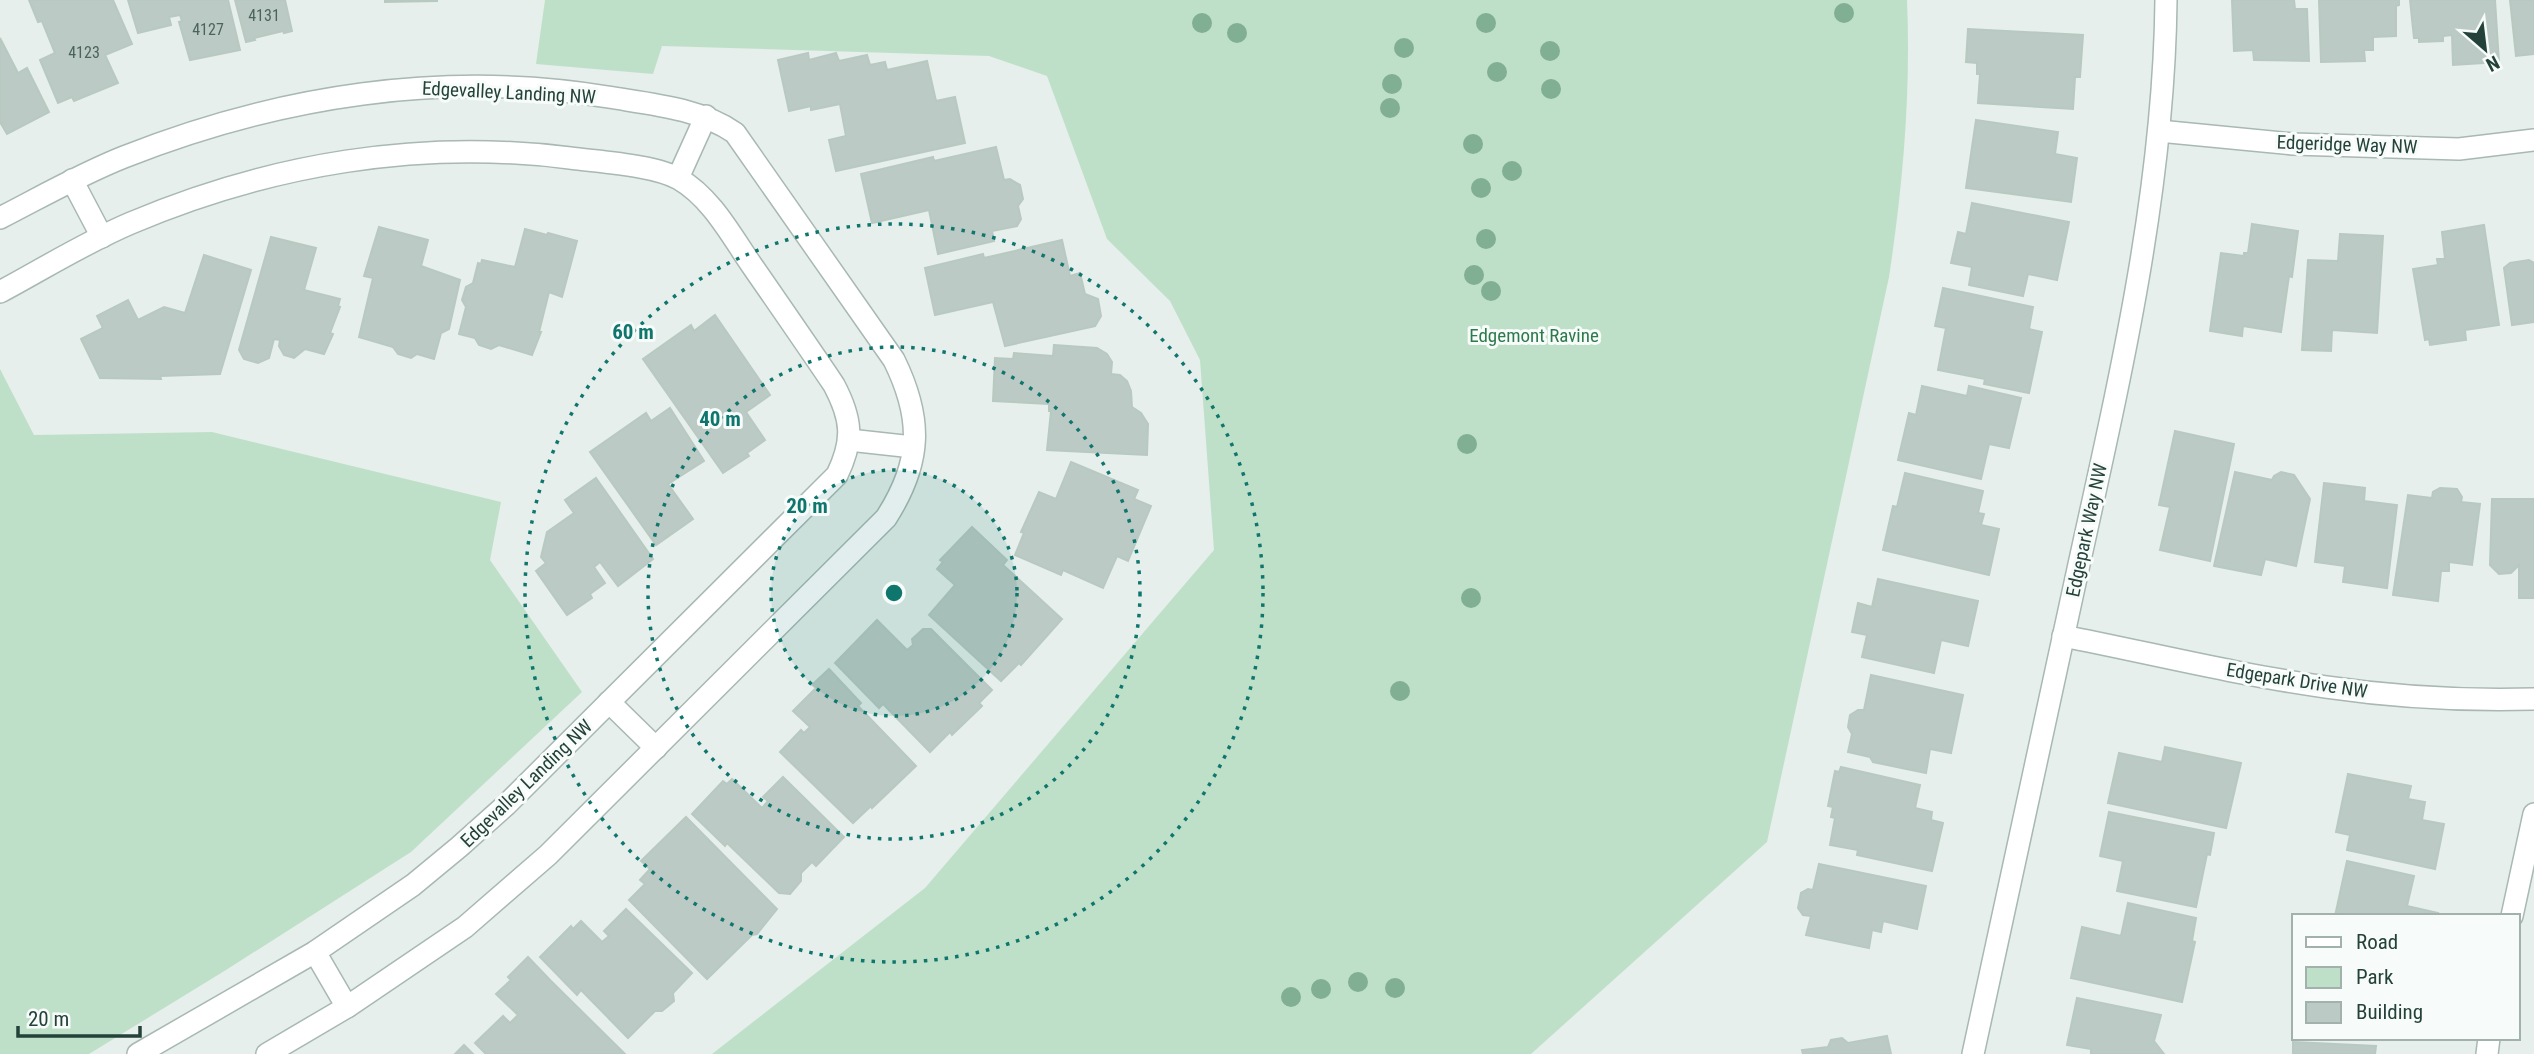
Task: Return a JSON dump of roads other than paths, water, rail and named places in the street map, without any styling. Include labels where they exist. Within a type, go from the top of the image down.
[{"type":"street","name":"Edgepark Way NW","points":[[1973,1054],[2107,436],[2141,263],[2159,131],[2166,0]]},
{"type":"street","name":"Edgevalley Landing NW","points":[[0,218],[72,180],[198,129],[324,99],[415,87],[473,86],[575,92],[706,116],[735,133],[748,149],[894,360],[914,411],[915,434],[910,472],[900,497],[886,518],[656,748],[548,855],[465,927],[347,1007],[267,1054]]},
{"type":"street","points":[[678,178],[706,116]]},
{"type":"street","name":"Edgeridge Way NW","points":[[2159,131],[2293,144],[2459,149],[2534,140]]},
{"type":"street","name":"Edgevalley Landing NW","points":[[0,292],[102,237],[171,207],[237,184],[291,170],[365,157],[431,151],[526,152],[615,164],[678,178],[710,205],[834,384],[849,419],[849,440],[841,467],[827,487],[506,805],[459,847],[412,885],[315,952],[138,1054]]},
{"type":"street","points":[[72,180],[102,237]]},
{"type":"street","points":[[849,440],[913,447]]},
{"type":"street","name":"Edgepark Drive NW","points":[[2063,636],[2325,687],[2411,697],[2480,701],[2534,699]]},
{"type":"street","points":[[609,702],[656,748]]},
{"type":"street","points":[[2512,914],[2534,814]]},
{"type":"street","points":[[315,952],[347,1007]]},
{"type":"park label","name":"Edgemont Ravine","points":[[1534,335]]}]
